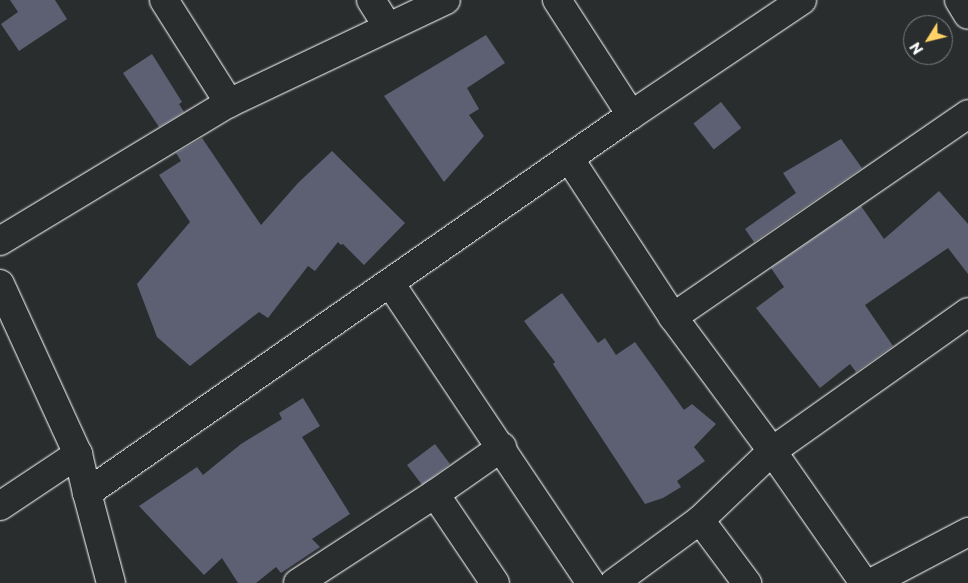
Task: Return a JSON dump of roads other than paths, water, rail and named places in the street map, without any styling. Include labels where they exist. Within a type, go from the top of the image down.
[{"type":"street","points":[[164,0],[228,103]]},
{"type":"street","points":[[371,0],[387,26]]},
{"type":"street","points":[[0,241],[228,103],[387,26],[446,0]]},
{"type":"street","points":[[557,0],[631,115]]},
{"type":"street","points":[[959,0],[968,15]]},
{"type":"street","points":[[87,493],[631,115],[787,4]]},
{"type":"street","points":[[673,317],[968,114]]},
{"type":"street","points":[[569,158],[673,317],[772,451],[864,583]]},
{"type":"street","points":[[390,283],[502,447],[591,583]]},
{"type":"street","points":[[0,284],[78,454],[111,583]]},
{"type":"street","points":[[614,583],[700,520],[772,451],[968,312]]},
{"type":"street","points":[[298,583],[435,494],[502,447]]},
{"type":"street","points":[[0,506],[78,454]]},
{"type":"street","points":[[435,494],[495,583]]},
{"type":"street","points":[[700,520],[747,583]]},
{"type":"street","points":[[871,583],[968,532]]}]
